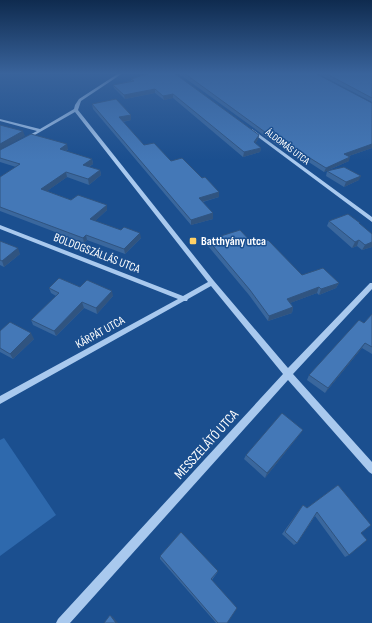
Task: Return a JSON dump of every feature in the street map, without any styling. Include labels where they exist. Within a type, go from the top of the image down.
[{"type":"street","points":[[78,102],[76,105],[76,110],[212,283],[288,374],[372,469]]},
{"type":"street","points":[[20,142],[76,110]]},
{"type":"street","points":[[0,120],[40,130]]},
{"type":"street","name":"ÁLDOMÁS UTCA","points":[[244,125],[372,220]]},
{"type":"street","name":"BOLDOGSZÁLLÁS UTCA","points":[[0,227],[186,299]]},
{"type":"street","name":"KÁRPÁT UTCA","points":[[0,400],[186,299],[212,283]]},
{"type":"street","name":"MESSZELÁTÓ UTCA","points":[[62,623],[288,374],[372,284]]},
{"type":"shaded area","points":[[4,438],[56,515],[0,556],[0,440]]},
{"type":"building","points":[[101,102],[119,102],[131,115],[119,117],[144,145],[154,143],[171,161],[182,158],[202,178],[205,177],[219,192],[199,198],[213,213],[191,220],[92,104]]},
{"type":"building","points":[[183,102],[214,102],[259,135],[254,142],[261,148],[244,152]]},
{"type":"building","points":[[224,102],[372,103],[372,144],[344,154],[350,157],[326,168],[284,142],[280,143]]},
{"type":"building","points":[[0,125],[23,131],[0,144]]},
{"type":"building","points":[[31,134],[67,144],[60,149],[92,159],[83,165],[100,170],[88,179],[66,172],[41,189],[71,200],[78,195],[107,205],[90,219],[121,230],[124,227],[140,233],[124,249],[86,235],[83,238],[0,207],[0,177],[20,164],[0,158],[0,150]]},
{"type":"building","points":[[344,167],[361,176],[346,182],[327,171]]},
{"type":"building","points":[[348,214],[372,234],[372,242],[365,245],[359,240],[355,242],[329,221]]},
{"type":"building","points":[[240,230],[254,245],[268,240],[302,275],[323,268],[339,283],[321,289],[319,287],[287,299],[293,307],[269,316],[250,290],[208,240]]},
{"type":"building","points":[[0,241],[18,248],[2,261],[0,260]]},
{"type":"building","points":[[59,278],[80,287],[87,280],[112,291],[96,308],[82,302],[54,331],[31,320],[59,293],[49,288]]},
{"type":"building","points":[[372,314],[372,347],[365,343],[328,388],[309,375],[359,320],[364,323]]},
{"type":"building","points":[[10,322],[31,333],[10,354],[0,348],[0,331]]},
{"type":"building","points":[[282,413],[303,430],[267,473],[246,455]]},
{"type":"building","points":[[338,485],[371,525],[361,533],[367,540],[349,555],[317,512],[297,543],[285,532],[303,505],[307,508]]},
{"type":"building","points":[[181,532],[218,571],[211,579],[237,608],[227,623],[218,623],[160,556]]},
{"type":"building","points":[[110,615],[116,623],[104,623]]},
{"type":"place","name":"Batthyány utca","points":[[193,241]]}]
